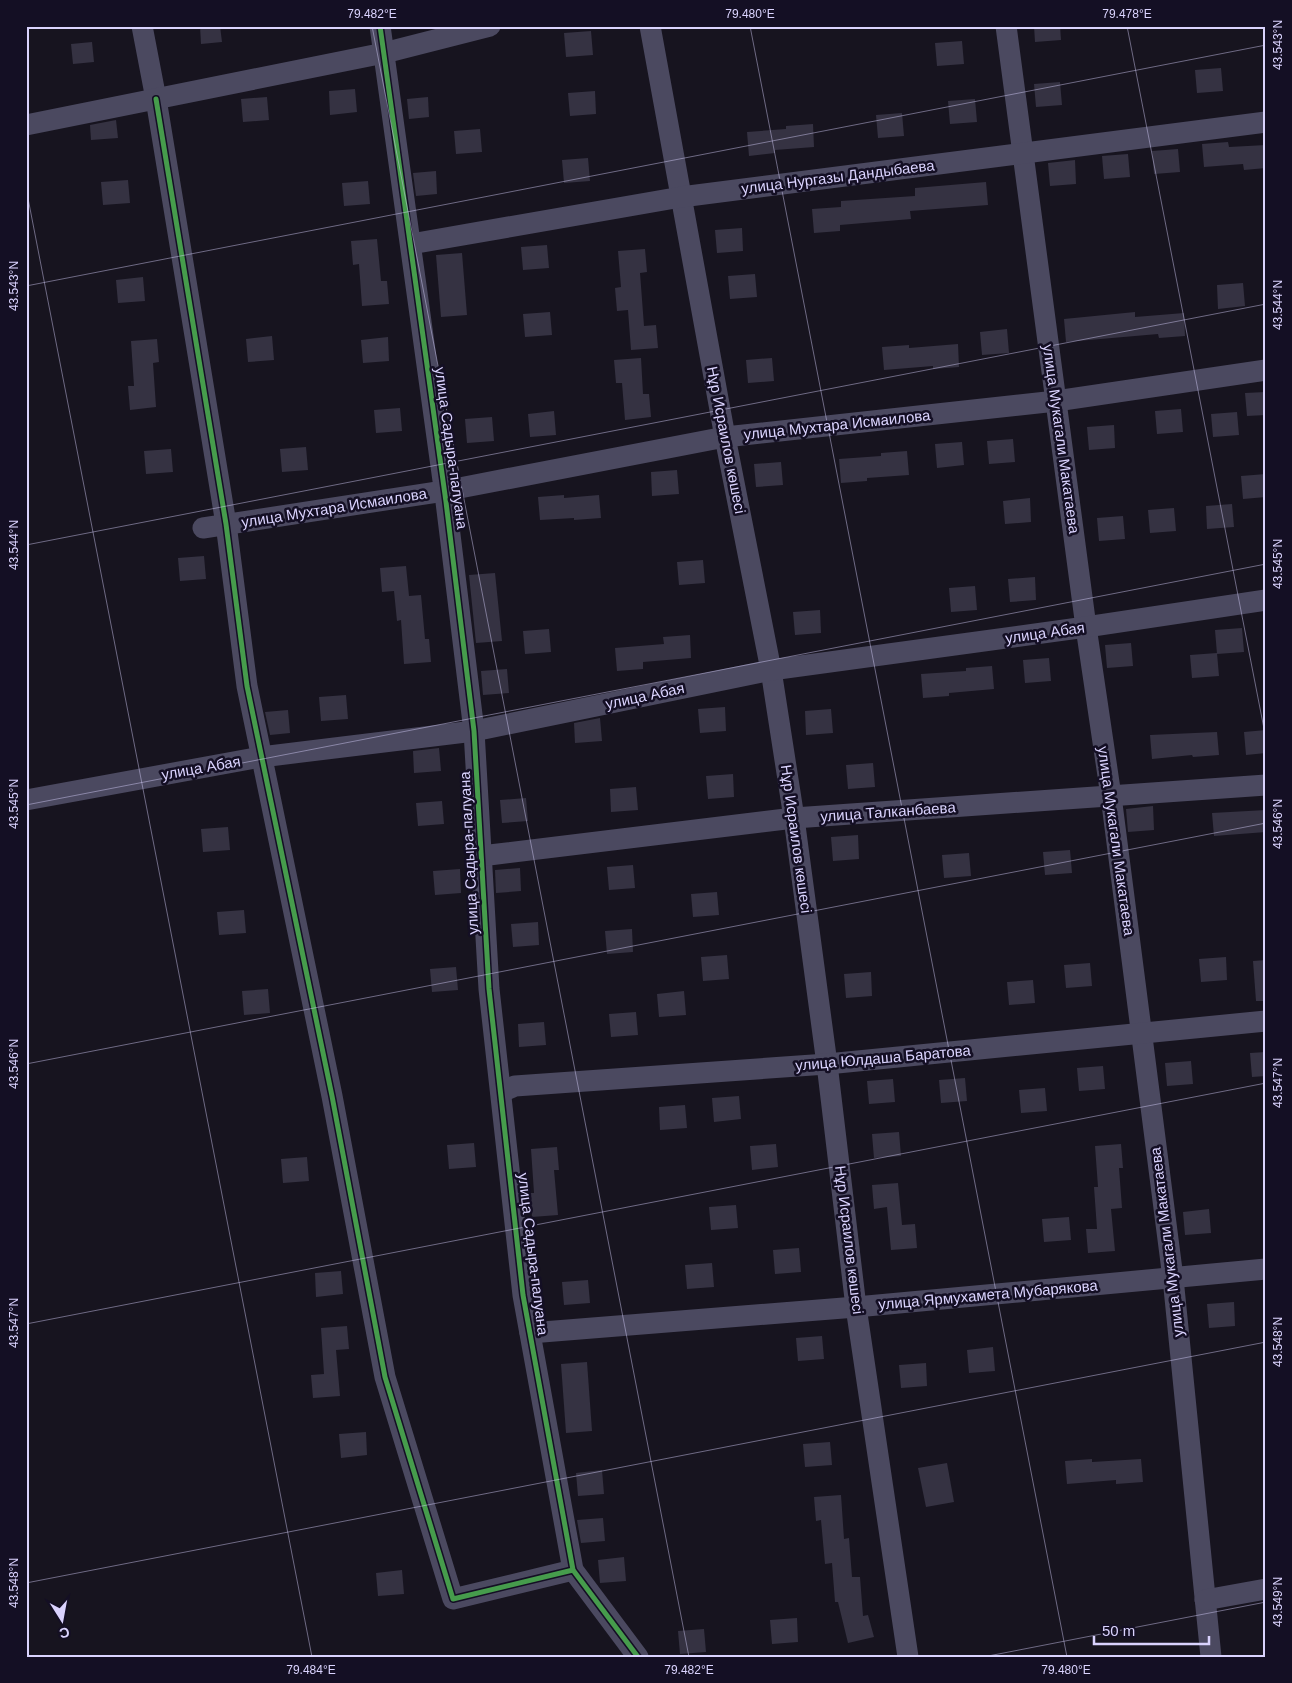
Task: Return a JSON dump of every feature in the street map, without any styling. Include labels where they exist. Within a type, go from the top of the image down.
[{"type":"street","points":[[142,26],[156,99],[226,524],[247,686],[332,1096],[385,1377],[452,1599],[573,1570]]},
{"type":"street","name":"улица Садыра-палуана","points":[[380,26],[412,244],[474,731],[489,989],[523,1295],[573,1570],[638,1657]]},
{"type":"street","points":[[26,125],[384,53],[490,26]]},
{"type":"street","name":"Нұр Исраилов көшесі","points":[[650,26],[771,670],[794,818],[827,1064],[856,1307],[908,1657]]},
{"type":"street","name":"улица Мукагали Макатаева","points":[[1006,26],[1086,628],[1111,796],[1173,1278],[1211,1657]]},
{"type":"street","name":"улица Нургазы Дандыбаева","points":[[412,244],[681,197],[1266,122]]},
{"type":"street","name":"улица Мухтара Исмаилова","points":[[203,528],[444,491],[726,436],[1056,401],[1266,370]]},
{"type":"street","name":"улица Абая","points":[[26,800],[262,757],[474,731],[771,670],[1086,628],[1266,600]]},
{"type":"street","name":"улица Талканбаева","points":[[481,856],[794,818],[1266,785]]},
{"type":"street","name":"улица Юлдаша Баратова","points":[[501,1092],[515,1086],[827,1064],[1266,1021]]},
{"type":"street","name":"улица Ярмухамета Мубарякова","points":[[530,1333],[856,1307],[1266,1269]]},
{"type":"street","points":[[1205,1600],[1266,1589]]},
{"type":"building","points":[[200,26],[220,26],[222,42],[201,44]]},
{"type":"building","points":[[1034,26],[1060,26],[1061,40],[1035,42]]},
{"type":"building","points":[[591,31],[593,55],[566,57],[564,33]]},
{"type":"building","points":[[962,41],[964,64],[937,66],[935,43]]},
{"type":"building","points":[[92,42],[94,62],[73,64],[71,44]]},
{"type":"building","points":[[1221,68],[1223,91],[1197,93],[1195,70]]},
{"type":"building","points":[[1060,82],[1062,105],[1036,107],[1034,84]]},
{"type":"building","points":[[355,89],[357,112],[330,115],[329,91]]},
{"type":"building","points":[[595,91],[596,114],[570,116],[568,93]]},
{"type":"building","points":[[267,97],[269,120],[243,122],[241,99]]},
{"type":"building","points":[[428,97],[429,117],[409,119],[407,99]]},
{"type":"building","points":[[975,99],[977,122],[950,124],[948,101]]},
{"type":"building","points":[[902,113],[904,136],[878,138],[876,115]]},
{"type":"building","points":[[116,120],[118,138],[91,140],[90,125]]},
{"type":"building","points":[[813,124],[814,147],[775,150],[775,153],[749,156],[747,132],[786,129],[786,126]]},
{"type":"building","points":[[480,129],[482,152],[456,154],[454,131]]},
{"type":"building","points":[[1228,142],[1229,147],[1266,145],[1266,168],[1244,170],[1243,164],[1204,167],[1202,144]]},
{"type":"building","points":[[1178,149],[1180,172],[1154,174],[1152,151]]},
{"type":"building","points":[[1128,154],[1130,177],[1104,179],[1102,156]]},
{"type":"building","points":[[588,158],[590,181],[564,183],[562,160]]},
{"type":"building","points":[[1075,160],[1076,184],[1050,186],[1048,163]]},
{"type":"building","points":[[436,171],[437,194],[416,196],[413,173]]},
{"type":"building","points":[[128,180],[130,203],[103,205],[101,182]]},
{"type":"building","points":[[368,181],[370,204],[344,206],[342,183]]},
{"type":"building","points":[[986,182],[988,205],[910,211],[911,219],[840,225],[840,231],[814,233],[812,209],[841,207],[841,201],[915,196],[915,188]]},
{"type":"building","points":[[742,228],[743,251],[717,253],[715,230]]},
{"type":"building","points":[[377,239],[381,281],[387,281],[389,304],[362,306],[359,264],[353,265],[351,241]]},
{"type":"building","points":[[547,245],[549,268],[523,270],[521,247]]},
{"type":"building","points":[[645,249],[647,272],[640,273],[644,326],[656,325],[658,348],[631,350],[628,310],[617,311],[615,288],[621,287],[618,251]]},
{"type":"building","points":[[462,253],[467,315],[441,317],[436,255]]},
{"type":"building","points":[[755,274],[757,297],[730,299],[728,276]]},
{"type":"building","points":[[143,277],[145,301],[118,303],[116,280]]},
{"type":"building","points":[[1243,283],[1245,306],[1218,309],[1217,285]]},
{"type":"building","points":[[550,312],[552,335],[525,337],[523,314]]},
{"type":"building","points":[[1135,312],[1135,317],[1184,313],[1185,336],[1159,338],[1158,334],[1066,342],[1064,319]]},
{"type":"building","points":[[1007,329],[1009,353],[982,355],[980,332]]},
{"type":"building","points":[[272,336],[274,360],[248,362],[246,339]]},
{"type":"building","points":[[388,337],[389,361],[363,363],[361,340]]},
{"type":"building","points":[[157,339],[159,362],[153,363],[156,407],[130,410],[128,386],[134,386],[131,341]]},
{"type":"building","points":[[958,344],[959,367],[933,369],[933,366],[884,370],[882,347],[909,345],[909,348]]},
{"type":"building","points":[[641,358],[643,394],[649,394],[651,417],[625,420],[622,383],[616,383],[614,360]]},
{"type":"building","points":[[772,358],[774,381],[748,383],[746,360]]},
{"type":"building","points":[[1266,392],[1266,415],[1247,416],[1245,393]]},
{"type":"building","points":[[400,408],[402,431],[376,433],[374,410]]},
{"type":"building","points":[[1181,409],[1183,432],[1157,434],[1155,411]]},
{"type":"building","points":[[554,411],[556,435],[530,437],[528,414]]},
{"type":"building","points":[[1237,412],[1239,435],[1213,437],[1211,414]]},
{"type":"building","points":[[492,417],[494,441],[467,443],[465,419]]},
{"type":"building","points":[[1114,425],[1115,448],[1089,450],[1087,427]]},
{"type":"building","points":[[1013,439],[1015,462],[989,464],[987,441]]},
{"type":"building","points":[[962,442],[964,465],[937,468],[935,444]]},
{"type":"building","points":[[306,447],[308,470],[282,472],[280,449]]},
{"type":"building","points":[[171,449],[173,472],[146,474],[144,451]]},
{"type":"building","points":[[907,451],[909,475],[867,478],[867,481],[841,483],[839,459],[881,456],[881,453]]},
{"type":"building","points":[[781,462],[783,485],[756,487],[754,464]]},
{"type":"building","points":[[677,470],[679,494],[652,496],[651,472]]},
{"type":"building","points":[[1266,474],[1266,497],[1243,499],[1241,476]]},
{"type":"building","points":[[564,495],[564,498],[599,495],[601,518],[540,520],[538,497]]},
{"type":"building","points":[[1030,498],[1031,522],[1005,524],[1003,501]]},
{"type":"building","points":[[1232,504],[1234,527],[1207,529],[1206,506]]},
{"type":"building","points":[[1174,508],[1176,531],[1150,533],[1148,510]]},
{"type":"building","points":[[1123,516],[1125,539],[1099,541],[1097,518]]},
{"type":"building","points":[[204,556],[206,579],[180,581],[178,558]]},
{"type":"building","points":[[703,560],[705,583],[679,585],[677,562]]},
{"type":"building","points":[[406,566],[409,596],[421,595],[425,639],[429,639],[431,662],[404,664],[401,620],[397,621],[394,591],[382,592],[380,568]]},
{"type":"building","points":[[495,573],[502,641],[476,643],[469,575]]},
{"type":"building","points":[[1035,577],[1036,600],[1010,602],[1008,579]]},
{"type":"building","points":[[975,586],[977,610],[951,612],[949,588]]},
{"type":"building","points":[[820,610],[821,633],[795,635],[793,612]]},
{"type":"building","points":[[1242,628],[1244,652],[1217,654],[1215,630]]},
{"type":"building","points":[[549,629],[551,652],[525,654],[523,631]]},
{"type":"building","points":[[690,635],[691,658],[643,662],[643,669],[617,671],[615,648],[664,644],[663,637]]},
{"type":"building","points":[[1131,643],[1133,666],[1107,668],[1105,645]]},
{"type":"building","points":[[1217,653],[1219,676],[1192,678],[1190,655]]},
{"type":"building","points":[[1049,658],[1051,681],[1025,683],[1023,660]]},
{"type":"building","points":[[992,666],[994,689],[949,693],[949,696],[923,698],[921,674],[966,671],[966,668]]},
{"type":"building","points":[[507,669],[509,693],[483,695],[481,671]]},
{"type":"building","points":[[346,695],[348,719],[321,721],[319,697]]},
{"type":"building","points":[[725,707],[726,731],[700,733],[698,709]]},
{"type":"building","points":[[831,709],[833,733],[806,735],[805,711]]},
{"type":"building","points":[[288,710],[290,733],[270,735],[265,712]]},
{"type":"building","points":[[600,718],[602,741],[575,743],[574,723]]},
{"type":"building","points":[[1266,730],[1266,753],[1246,755],[1244,732]]},
{"type":"building","points":[[1217,732],[1219,755],[1193,757],[1192,755],[1152,759],[1150,735]]},
{"type":"building","points":[[439,748],[441,771],[414,773],[413,751]]},
{"type":"building","points":[[873,763],[875,787],[848,789],[846,765]]},
{"type":"building","points":[[733,774],[734,797],[708,799],[706,776]]},
{"type":"building","points":[[636,787],[638,810],[611,812],[610,789]]},
{"type":"building","points":[[526,798],[528,821],[502,823],[500,800]]},
{"type":"building","points":[[442,801],[444,824],[418,826],[416,803]]},
{"type":"building","points":[[1153,806],[1154,830],[1128,832],[1126,809]]},
{"type":"building","points":[[1266,810],[1266,832],[1214,836],[1212,813]]},
{"type":"building","points":[[228,827],[230,850],[203,852],[201,829]]},
{"type":"building","points":[[858,835],[859,859],[833,861],[831,837]]},
{"type":"building","points":[[1070,850],[1072,873],[1045,875],[1043,852]]},
{"type":"building","points":[[969,853],[971,876],[944,878],[942,855]]},
{"type":"building","points":[[633,865],[635,888],[609,890],[607,867]]},
{"type":"building","points":[[520,868],[521,891],[496,893],[495,870]]},
{"type":"building","points":[[460,869],[461,893],[435,895],[433,871]]},
{"type":"building","points":[[717,892],[719,915],[693,917],[691,894]]},
{"type":"building","points":[[244,910],[246,933],[219,935],[217,912]]},
{"type":"building","points":[[538,922],[539,945],[513,947],[511,924]]},
{"type":"building","points":[[632,929],[633,952],[607,954],[605,931]]},
{"type":"building","points":[[727,955],[729,979],[703,981],[701,957]]},
{"type":"building","points":[[1226,957],[1227,980],[1201,982],[1199,959]]},
{"type":"building","points":[[1266,960],[1266,1001],[1256,1001],[1253,961]]},
{"type":"building","points":[[1090,963],[1092,986],[1066,988],[1064,965]]},
{"type":"building","points":[[456,967],[458,990],[432,992],[430,969]]},
{"type":"building","points":[[871,972],[872,996],[846,998],[844,974]]},
{"type":"building","points":[[1033,980],[1035,1003],[1009,1005],[1007,982]]},
{"type":"building","points":[[268,989],[270,1013],[244,1015],[242,991]]},
{"type":"building","points":[[684,991],[686,1015],[659,1017],[657,994]]},
{"type":"building","points":[[636,1012],[638,1035],[611,1037],[609,1014]]},
{"type":"building","points":[[544,1022],[546,1045],[519,1047],[518,1024]]},
{"type":"building","points":[[1266,1052],[1266,1076],[1252,1077],[1250,1053]]},
{"type":"building","points":[[1191,1061],[1193,1084],[1167,1086],[1165,1063]]},
{"type":"building","points":[[1103,1066],[1105,1089],[1079,1091],[1077,1068]]},
{"type":"building","points":[[965,1078],[967,1101],[941,1103],[939,1080]]},
{"type":"building","points":[[893,1079],[895,1102],[869,1104],[867,1081]]},
{"type":"building","points":[[1045,1088],[1047,1111],[1021,1113],[1019,1090]]},
{"type":"building","points":[[739,1096],[741,1119],[714,1122],[712,1098]]},
{"type":"building","points":[[685,1105],[687,1128],[660,1130],[659,1107]]},
{"type":"building","points":[[899,1132],[901,1156],[874,1158],[872,1134]]},
{"type":"building","points":[[474,1143],[476,1167],[449,1169],[447,1145]]},
{"type":"building","points":[[776,1144],[778,1167],[752,1170],[750,1146]]},
{"type":"building","points":[[1121,1144],[1123,1168],[1119,1168],[1122,1208],[1111,1209],[1115,1251],[1088,1253],[1086,1229],[1097,1229],[1094,1187],[1098,1187],[1095,1146]]},
{"type":"building","points":[[557,1147],[559,1170],[554,1170],[558,1215],[532,1217],[530,1193],[534,1193],[531,1149]]},
{"type":"building","points":[[307,1157],[309,1181],[283,1183],[281,1159]]},
{"type":"building","points":[[898,1183],[902,1225],[915,1224],[917,1248],[891,1250],[887,1207],[874,1209],[872,1185]]},
{"type":"building","points":[[736,1205],[738,1228],[711,1230],[709,1207]]},
{"type":"building","points":[[1209,1209],[1211,1233],[1185,1235],[1183,1212]]},
{"type":"building","points":[[1069,1217],[1071,1240],[1044,1242],[1042,1219]]},
{"type":"building","points":[[799,1248],[801,1272],[775,1274],[773,1250]]},
{"type":"building","points":[[712,1263],[714,1287],[687,1289],[685,1265]]},
{"type":"building","points":[[341,1271],[343,1294],[316,1297],[315,1273]]},
{"type":"building","points":[[588,1280],[590,1303],[564,1305],[562,1282]]},
{"type":"building","points":[[1234,1302],[1235,1326],[1209,1328],[1207,1304]]},
{"type":"building","points":[[347,1326],[349,1349],[336,1350],[340,1396],[313,1398],[311,1375],[324,1374],[321,1328]]},
{"type":"building","points":[[822,1336],[824,1359],[798,1361],[796,1338]]},
{"type":"building","points":[[993,1347],[995,1371],[969,1373],[967,1350]]},
{"type":"building","points":[[587,1362],[592,1431],[566,1433],[561,1364]]},
{"type":"building","points":[[926,1363],[927,1386],[901,1388],[899,1365]]},
{"type":"building","points":[[366,1432],[367,1455],[341,1458],[339,1434]]},
{"type":"building","points":[[830,1442],[832,1465],[805,1467],[803,1444]]},
{"type":"building","points":[[1092,1459],[1092,1462],[1141,1459],[1143,1482],[1116,1484],[1116,1480],[1067,1484],[1065,1461]]},
{"type":"building","points":[[947,1463],[954,1502],[926,1507],[918,1468]]},
{"type":"building","points":[[602,1470],[604,1494],[578,1496],[576,1473]]},
{"type":"building","points":[[841,1495],[844,1539],[849,1538],[852,1577],[860,1577],[863,1616],[868,1615],[874,1637],[848,1643],[838,1602],[835,1602],[832,1563],[825,1564],[821,1520],[816,1521],[814,1497]]},
{"type":"building","points":[[603,1518],[605,1541],[581,1543],[577,1520]]},
{"type":"building","points":[[624,1557],[626,1581],[600,1583],[598,1560]]},
{"type":"building","points":[[402,1570],[404,1594],[378,1596],[376,1573]]},
{"type":"building","points":[[797,1618],[798,1642],[772,1644],[770,1620]]},
{"type":"building","points":[[704,1629],[706,1652],[680,1654],[678,1631]]},
{"type":"cycle path","points":[[380,26],[446,502],[474,731],[489,989],[523,1295],[573,1570],[638,1657]]},
{"type":"cycle path","points":[[156,99],[226,524],[247,686],[332,1096],[385,1377],[453,1599],[573,1570]]}]
